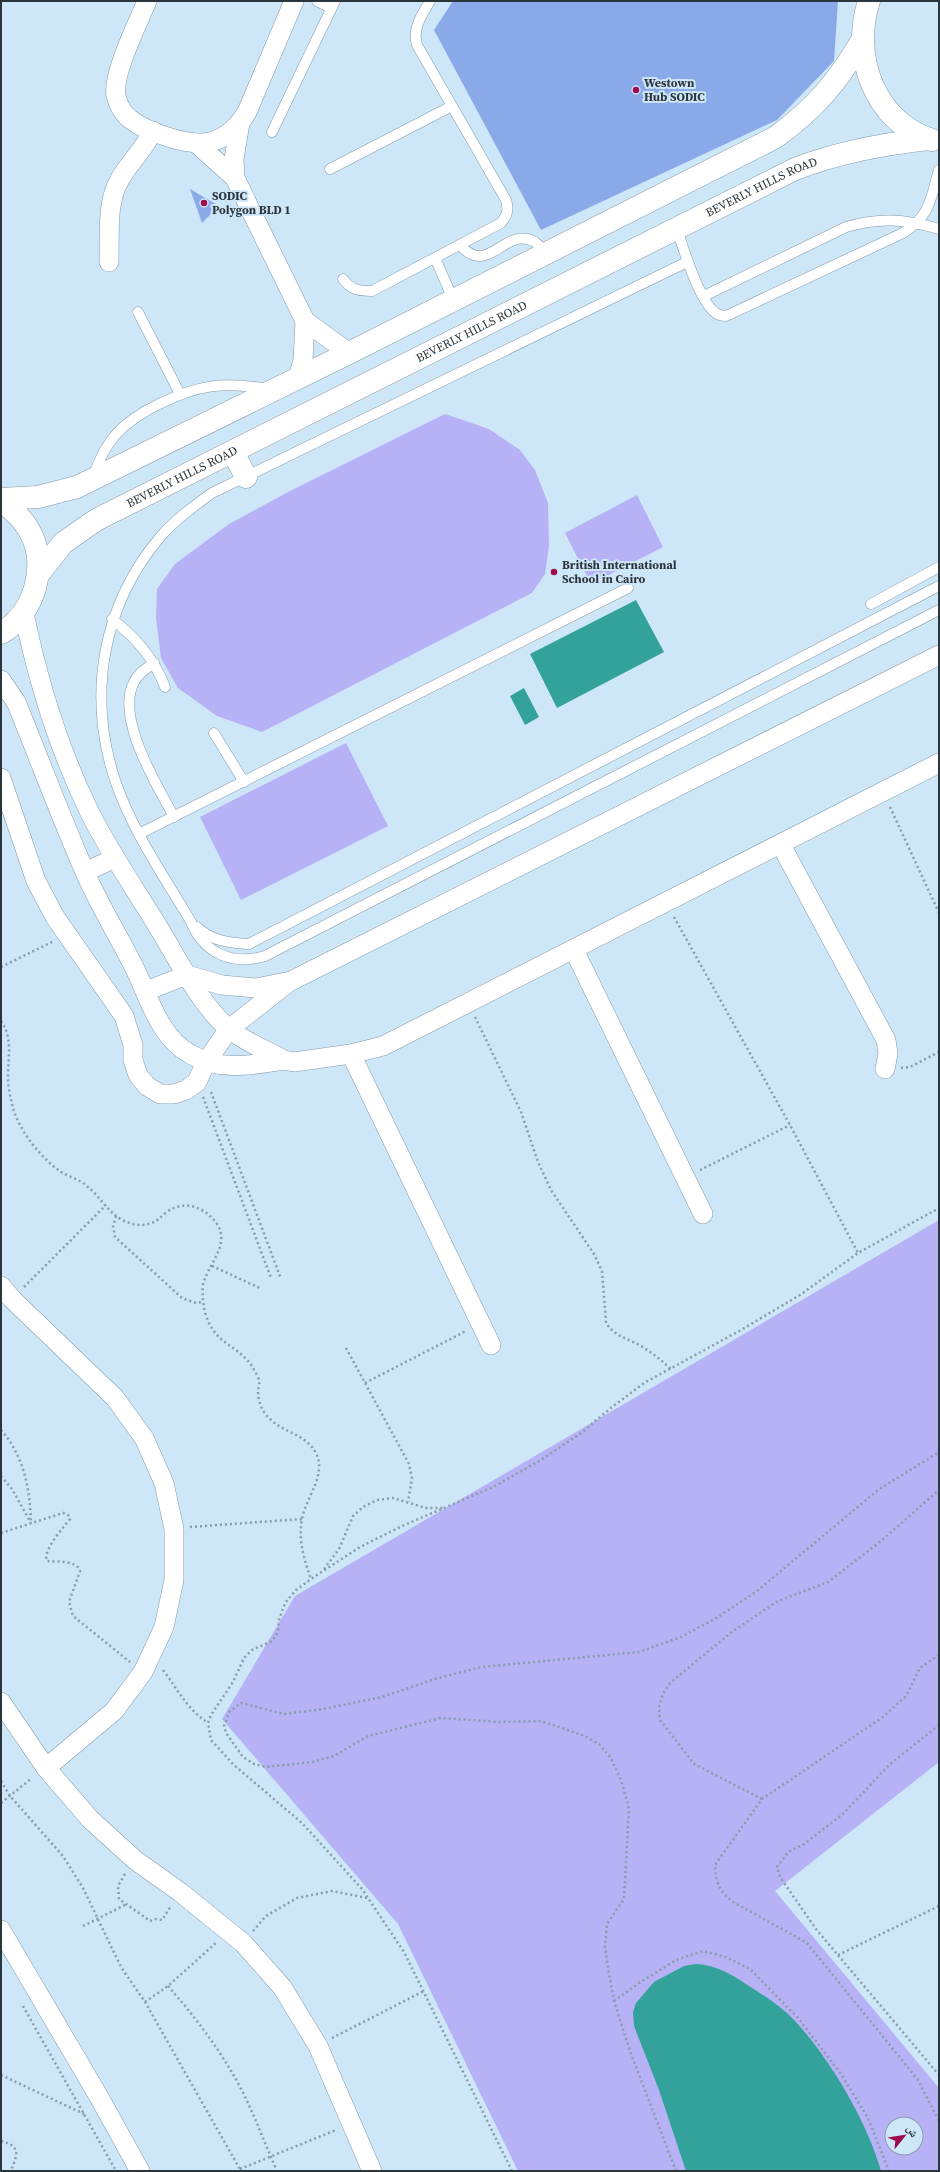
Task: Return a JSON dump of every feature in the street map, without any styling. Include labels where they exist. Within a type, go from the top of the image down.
[{"type":"street","points":[[146,1],[119,70],[116,83],[116,96],[121,108],[128,118],[139,125],[185,142],[196,143],[221,138],[231,132],[240,123],[247,112],[294,1]]},
{"type":"street","points":[[869,1],[863,17],[861,42],[865,67],[874,90],[885,106],[907,127],[934,140]]},
{"type":"street","points":[[1,500],[38,498],[58,494],[92,479],[349,353],[453,299],[776,137],[802,118],[825,96],[844,70],[861,42]]},
{"type":"street","points":[[235,178],[234,160],[240,123]]},
{"type":"street","points":[[109,262],[112,203],[115,189],[125,171],[144,148],[153,131]]},
{"type":"street","name":"BEVERLY HILLS ROAD","points":[[38,575],[63,544],[79,530],[96,520],[795,169],[828,157],[861,148],[934,140]]},
{"type":"street","points":[[196,143],[235,178],[305,321],[349,353]]},
{"type":"street","points":[[298,378],[303,360],[305,321]]},
{"type":"street","points":[[233,452],[246,477]]},
{"type":"street","points":[[1,500],[16,512],[29,530],[37,552],[38,575],[33,595],[24,613],[9,629],[1,633]]},
{"type":"street","points":[[24,613],[34,664],[51,722],[67,764],[89,812],[114,858],[187,975],[212,1010],[229,1029],[284,1060],[294,1062],[351,1054],[383,1046],[469,1004],[939,763]]},
{"type":"street","points":[[1,778],[36,881],[55,917],[124,1016],[132,1045],[133,1060],[138,1075],[147,1086],[160,1094],[174,1094],[186,1090],[202,1071],[229,1029],[289,982],[939,655]]},
{"type":"street","points":[[1,680],[16,702],[85,872],[146,991],[162,1028],[174,1042],[189,1054],[202,1071]]},
{"type":"street","points":[[780,844],[886,1040],[888,1054],[886,1065]]},
{"type":"street","points":[[85,872],[114,858]]},
{"type":"street","points":[[574,950],[703,1214]]},
{"type":"street","points":[[146,991],[187,975],[222,985],[256,988],[289,982]]},
{"type":"street","points":[[351,1054],[491,1345]]},
{"type":"street","points":[[202,1071],[227,1066],[245,1066],[284,1060]]},
{"type":"street","points":[[6,1293],[115,1398],[144,1438],[164,1483],[174,1529],[174,1580],[164,1627],[143,1672],[114,1711],[46,1768]]},
{"type":"street","points":[[1,1702],[46,1768],[90,1819],[135,1860],[180,1892],[243,1943],[282,1987],[318,2046],[372,2171]]},
{"type":"street","points":[[1,1930],[92,2084],[140,2171]]},
{"type":"lane","points":[[272,132],[333,4],[317,1]]},
{"type":"lane","points":[[343,279],[349,287],[361,291],[372,291],[501,223],[506,216],[508,207],[415,37],[415,29],[430,1]]},
{"type":"lane","points":[[330,169],[452,106]]},
{"type":"lane","points":[[678,229],[687,262],[704,296],[717,314],[726,316],[903,233],[918,223],[925,214],[939,170]]},
{"type":"lane","points":[[704,296],[846,227],[869,220],[891,219],[918,223],[939,229]]},
{"type":"lane","points":[[460,245],[468,254],[474,257],[481,257],[516,239],[535,242],[546,253]]},
{"type":"lane","points":[[435,258],[453,299]]},
{"type":"lane","points":[[687,262],[212,493],[186,512],[162,535],[142,560],[125,589],[112,619],[103,657],[100,683],[101,716],[106,748],[116,782],[139,834],[191,922],[196,934],[213,952],[224,958],[253,960],[264,956],[939,610]]},
{"type":"lane","points":[[138,312],[180,394]]},
{"type":"lane","points":[[92,479],[104,449],[121,428],[143,412],[194,388],[219,384],[246,385],[273,390]]},
{"type":"lane","points":[[871,604],[939,566]]},
{"type":"lane","points":[[191,922],[206,936],[225,942],[249,944],[939,586]]},
{"type":"lane","points":[[139,834],[628,588]]},
{"type":"lane","points":[[112,619],[131,634],[154,663],[165,687]]},
{"type":"lane","points":[[154,663],[137,677],[132,686],[130,698],[131,720],[137,742],[147,766],[174,817]]},
{"type":"lane","points":[[214,733],[244,782]]},
{"type":"lane","points":[[224,958],[225,942]]},
{"type":"lane","points":[[249,944],[253,960]]},
{"type":"path","points":[[882,792],[939,913]]},
{"type":"path","points":[[666,903],[790,1125],[858,1253]]},
{"type":"path","points":[[1,968],[67,934]]},
{"type":"path","points":[[469,1004],[521,1112],[538,1162],[551,1190],[594,1254],[602,1271],[606,1323],[610,1329],[624,1339],[643,1346],[670,1369]]},
{"type":"path","points":[[1,1021],[9,1037],[8,1078],[12,1106],[24,1130],[40,1153],[61,1171],[88,1186],[116,1216],[130,1223],[145,1225],[153,1223],[175,1208],[184,1205],[203,1210],[214,1220],[221,1234],[221,1242],[204,1283],[203,1302],[209,1323],[217,1336],[240,1354],[251,1366],[259,1380],[258,1393],[261,1407],[268,1418],[278,1427],[293,1432],[306,1440],[315,1452],[319,1462],[319,1472],[302,1519],[301,1550],[311,1579]]},
{"type":"path","points":[[886,1065],[897,1068],[910,1067],[939,1052]]},
{"type":"path","points":[[202,1071],[271,1278]]},
{"type":"path","points":[[202,1071],[281,1279]]},
{"type":"path","points":[[685,1178],[790,1125]]},
{"type":"path","points":[[6,1293],[106,1206]]},
{"type":"path","points":[[512,2171],[404,1952],[368,1898],[302,1823],[234,1764],[210,1740],[208,1723],[211,1715],[233,1682],[244,1658],[261,1644],[272,1641],[278,1631],[278,1620],[285,1603],[296,1590],[311,1579],[367,1543],[402,1526],[493,1487],[541,1460],[581,1433],[644,1383],[800,1295],[858,1253],[939,1208]]},
{"type":"path","points":[[116,1216],[113,1226],[115,1237],[182,1298],[196,1303],[203,1302]]},
{"type":"path","points":[[212,1266],[262,1289]]},
{"type":"path","points":[[365,1383],[480,1324]]},
{"type":"path","points":[[346,1348],[410,1464],[412,1478],[408,1502]]},
{"type":"path","points":[[1,1430],[8,1437],[22,1464],[30,1493],[31,1523]]},
{"type":"path","points":[[676,2171],[630,2051],[614,2001],[605,1947],[607,1924],[624,1900],[628,1808],[621,1780],[611,1758],[600,1745],[585,1736],[541,1721],[500,1722],[441,1718],[368,1736],[334,1756],[320,1760],[266,1767],[254,1764],[243,1757],[236,1748],[226,1733],[224,1726],[229,1712],[241,1703],[284,1714],[323,1710],[382,1697],[435,1679],[482,1667],[639,1652],[681,1637],[718,1617],[757,1591],[878,1490],[939,1452]]},
{"type":"path","points":[[1,1476],[12,1489],[31,1523]]},
{"type":"path","points":[[762,1799],[694,1764],[660,1720],[659,1707],[663,1694],[670,1683],[733,1631],[778,1601],[828,1582],[881,1542],[939,1490]]},
{"type":"path","points":[[323,1572],[339,1548],[353,1516],[363,1507],[377,1500],[393,1498],[426,1508],[446,1508]]},
{"type":"path","points":[[1,1533],[63,1513],[68,1514],[70,1519],[47,1549],[45,1555],[47,1560],[74,1564],[79,1568],[70,1594],[70,1609],[78,1622],[143,1672]]},
{"type":"path","points":[[174,1529],[302,1519]]},
{"type":"path","points":[[151,1654],[176,1687],[183,1702],[194,1714],[208,1723]]},
{"type":"path","points":[[939,1655],[920,1668],[906,1696],[883,1717],[762,1799],[714,1865],[718,1886],[733,1902],[807,1943],[918,2080],[939,2121]]},
{"type":"path","points":[[939,1725],[889,1765],[843,1814],[804,1844],[788,1852],[777,1867],[780,1878],[816,1928],[939,2076]]},
{"type":"path","points":[[1,1803],[46,1768]]},
{"type":"path","points":[[1,1781],[10,1796],[63,1856],[83,1888],[121,1967],[145,2002],[240,2170],[270,2156],[351,2124]]},
{"type":"path","points":[[135,1860],[118,1886],[120,1890],[119,1899],[150,1921],[156,1919],[162,1920],[180,1892]]},
{"type":"path","points":[[243,1943],[266,1916],[297,1898],[332,1892],[368,1898]]},
{"type":"path","points":[[83,1926],[127,1904]]},
{"type":"path","points":[[838,1955],[939,1906]]},
{"type":"path","points":[[145,2002],[168,1986],[202,1957],[228,1931]]},
{"type":"path","points":[[614,2001],[639,1983],[676,1960],[703,1951],[726,1957],[750,1969],[799,2019],[841,2074],[868,2118],[889,2171]]},
{"type":"path","points":[[168,1986],[195,2016],[239,2085],[277,2171]]},
{"type":"path","points":[[318,2046],[424,1991]]},
{"type":"path","points":[[20,2000],[116,2171]]},
{"type":"path","points":[[1,2075],[84,2114]]},
{"type":"path","points":[[1,2141],[12,2144],[16,2148],[16,2154],[11,2171]]},
{"type":"shaded area","points":[[445,414],[489,429],[520,450],[535,470],[548,503],[549,546],[545,574],[532,593],[262,732],[217,716],[178,688],[161,658],[156,618],[157,589],[175,564],[229,524],[290,491]]},
{"type":"shaded area","points":[[637,495],[663,547],[591,584],[565,533]]},
{"type":"shaded area","points":[[636,600],[664,652],[557,708],[530,654]]},
{"type":"shaded area","points":[[524,688],[539,717],[525,725],[510,696]]},
{"type":"shaded area","points":[[346,743],[388,826],[241,900],[200,817]]},
{"type":"shaded area","points":[[939,1220],[939,1762],[775,1891],[939,2088],[939,2171],[518,2171],[398,1924],[222,1719],[295,1596]]},
{"type":"shaded area","points":[[696,1964],[717,1968],[737,1978],[773,2002],[795,2021],[821,2053],[846,2092],[867,2132],[881,2171],[686,2171],[659,2090],[634,2026],[633,2012],[636,2003],[654,1982],[684,1966]]},
{"type":"building","name":"Westown Hub SODIC","points":[[453,1],[838,1],[834,61],[777,120],[541,230],[434,30]]},
{"type":"building","points":[[190,189],[219,206],[202,223]]},
{"type":"place","name":"Westown Hub SODIC","points":[[636,90]]},
{"type":"place","name":"SODIC Polygon BLD 1","points":[[204,203]]},
{"type":"place","name":"British International School in Cairo","points":[[554,572]]}]
